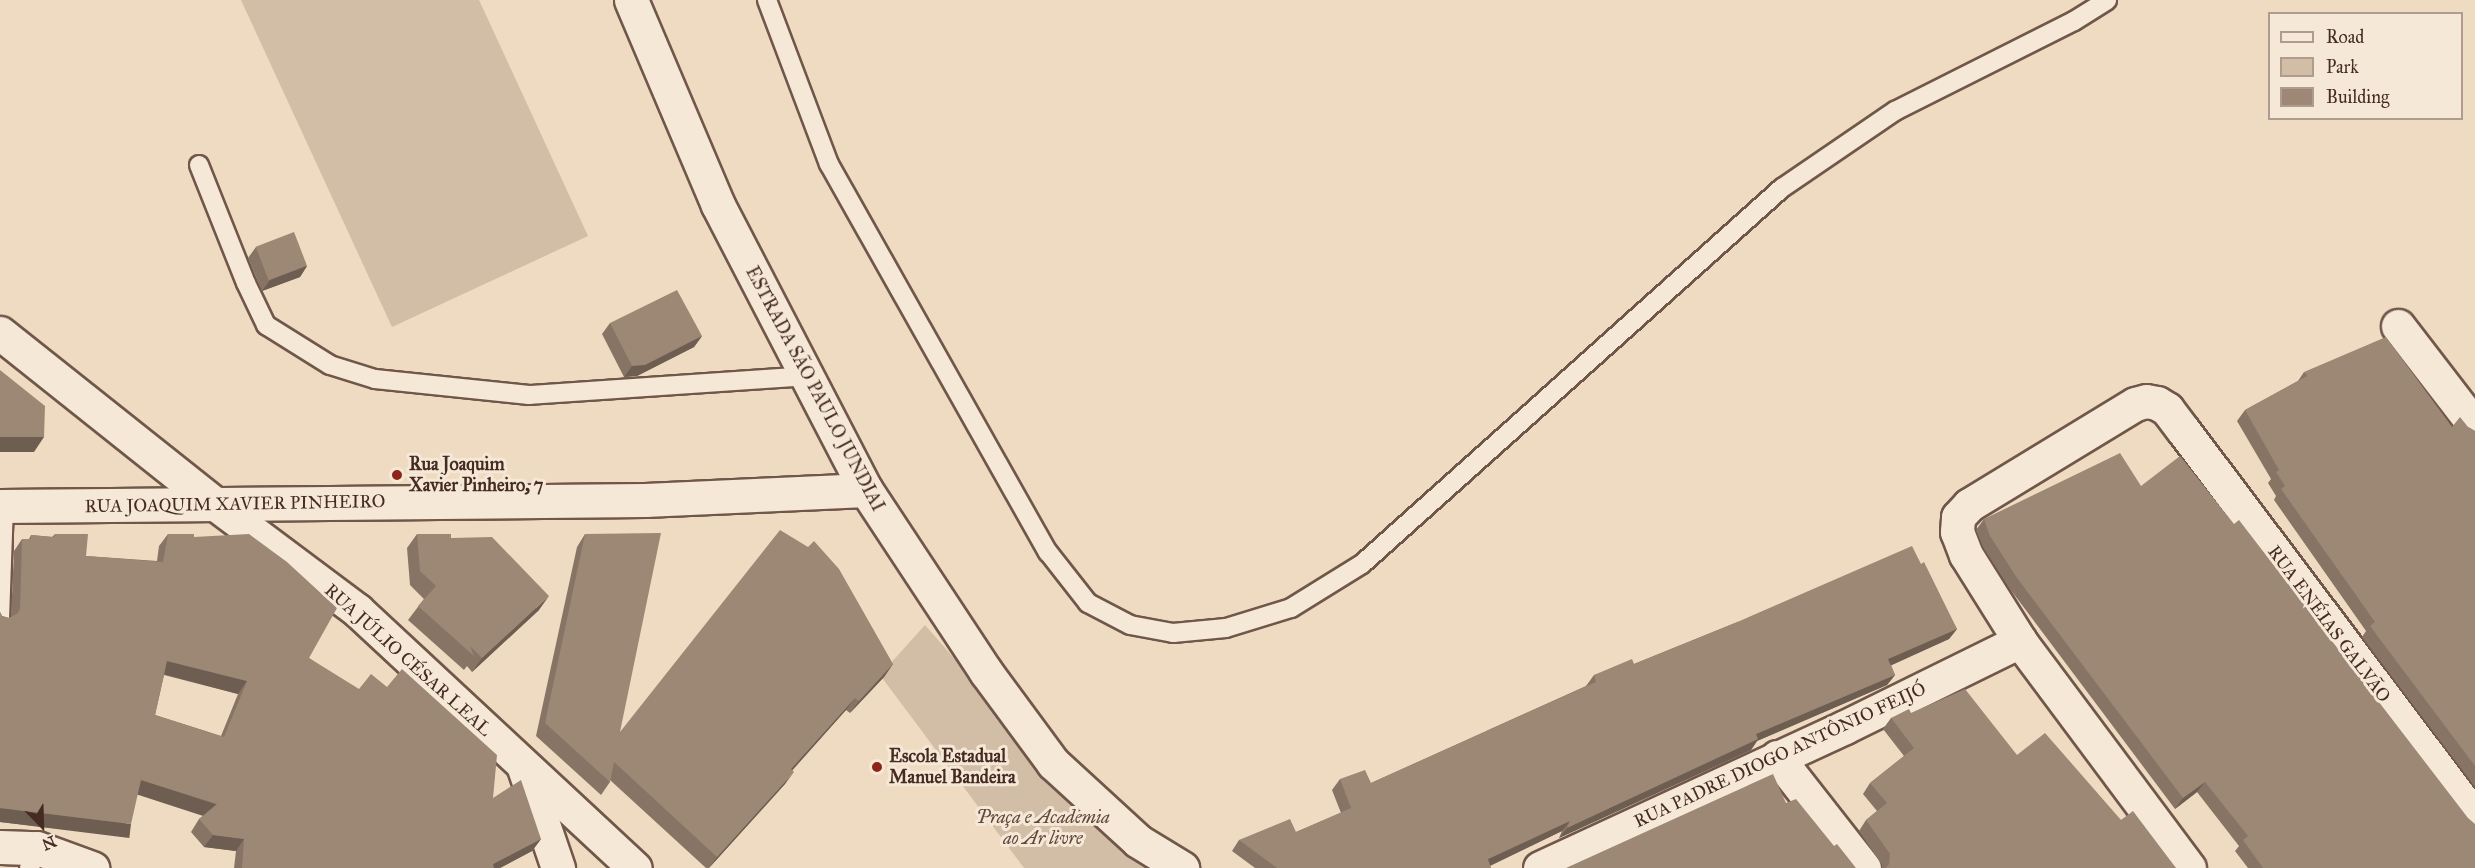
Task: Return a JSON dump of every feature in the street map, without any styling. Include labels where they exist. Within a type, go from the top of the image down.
[{"type":"street","name":"ESTRADA SÃO PAULO JUNDIAI","points":[[632,0],[718,205],[866,490],[986,672],[1053,763],[1138,841],[1182,868]]},
{"type":"street","points":[[2398,326],[2475,426]]},
{"type":"street","name":"RUA JÚLIO CÉSAR LEAL","points":[[0,333],[214,503],[357,610],[635,868]]},
{"type":"street","name":"RUA ENÉIAS GALVÃO","points":[[2189,868],[2020,641],[1966,555],[1957,531],[1958,517],[1969,505],[2134,404],[2146,401],[2157,403],[2167,410],[2183,429],[2475,818]]},
{"type":"street","name":"RUA JOAQUIM XAVIER PINHEIRO","points":[[2,506],[645,500],[866,490]]},
{"type":"street","name":"RUA PADRE DIOGO ANTÔNIO FEIJÓ","points":[[1540,868],[1845,727],[2020,641]]},
{"type":"street","points":[[1777,757],[1864,868]]},
{"type":"street","points":[[523,765],[558,868]]},
{"type":"street","points":[[0,847],[34,858],[92,868]]},
{"type":"lane","points":[[767,0],[829,164],[860,223],[1048,552],[1088,603],[1130,625],[1173,633],[1226,628],[1291,608],[1362,564],[1782,188],[1895,111],[2074,21],[2107,0]]},
{"type":"lane","points":[[200,165],[246,283],[266,325],[330,364],[375,379],[529,395],[807,376]]},
{"type":"lane","points":[[0,619],[2,506]]},
{"type":"green space","points":[[241,0],[479,0],[588,236],[392,327]]},
{"type":"green space","name":"Praça e Academia ao Ar livre","points":[[925,625],[995,705],[1083,816],[1152,868],[1024,868],[880,675]]},
{"type":"building","points":[[294,232],[307,266],[269,280],[256,247]]},
{"type":"building","points":[[677,290],[702,336],[645,365],[632,366],[610,323]]},
{"type":"building","points":[[2386,337],[2452,427],[2460,417],[2468,427],[2475,431],[2475,766],[2370,626],[2375,622],[2281,489],[2285,486],[2276,472],[2279,470],[2245,410],[2307,376],[2304,372]]},
{"type":"building","points":[[0,370],[45,406],[44,437],[0,437]]},
{"type":"building","points":[[2120,453],[2141,486],[2180,456],[2234,524],[2239,520],[2468,818],[2475,824],[2475,868],[2263,868],[2243,840],[2248,836],[2205,782],[2183,798],[2017,578],[1990,536],[1984,519]]},
{"type":"building","points":[[780,530],[808,547],[814,541],[839,569],[893,664],[859,701],[855,698],[791,769],[794,772],[717,857],[614,762],[610,782],[545,723],[585,534],[661,533],[620,732]]},
{"type":"building","points":[[55,534],[88,534],[86,556],[163,562],[168,534],[194,534],[194,537],[249,534],[287,562],[337,608],[309,658],[359,689],[371,674],[387,687],[402,669],[497,755],[493,798],[521,780],[541,839],[493,864],[494,868],[242,868],[244,839],[213,835],[199,819],[217,804],[141,780],[131,824],[0,808],[0,612],[2,616],[9,618],[18,613],[20,608],[22,539],[31,539],[31,535],[54,537]],"holes":[[[167,661],[247,681],[224,737],[155,715]]]},
{"type":"building","points":[[417,534],[451,534],[451,538],[492,537],[549,596],[482,658],[470,646],[474,656],[418,606],[436,586],[420,571]]},
{"type":"building","points":[[1912,546],[1921,564],[1924,562],[1957,629],[1888,659],[1895,675],[1756,734],[1758,739],[1567,828],[1570,821],[1488,859],[1491,868],[1277,868],[1239,840],[1290,819],[1296,832],[1351,808],[1340,779],[1365,770],[1371,783],[1596,682],[1594,675],[1632,659],[1634,664]]},
{"type":"building","points":[[1965,689],[2017,755],[2045,733],[2121,820],[2133,811],[2176,868],[1886,868],[1890,854],[1866,820],[1887,803],[1870,783],[1914,748],[1891,718],[1909,709],[1911,713]]},
{"type":"building","points":[[1773,774],[1786,803],[1796,799],[1834,846],[1837,844],[1856,868],[1566,868]]},
{"type":"place","name":"Rua Joaquim Xavier Pinheiro, 7","points":[[397,475]]},
{"type":"place","name":"Escola Estadual Manuel Bandeira","points":[[877,767]]}]
